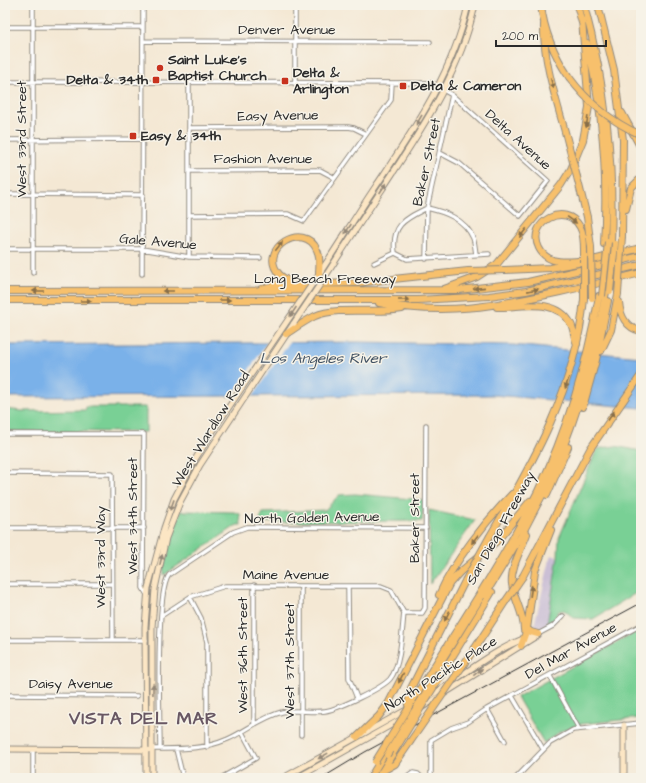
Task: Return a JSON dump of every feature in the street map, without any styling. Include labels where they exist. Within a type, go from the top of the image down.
[{"type":"highway","points":[[541,5],[547,64],[578,177],[587,217],[592,247],[592,298],[595,315]]},
{"type":"highway","name":"San Diego Freeway","points":[[378,778],[527,534],[556,477],[576,395],[598,329],[595,315],[604,294],[609,244],[602,130],[593,67],[577,5]]},
{"type":"highway","points":[[583,5],[604,105],[608,155],[609,244]]},
{"type":"highway","name":"San Diego Freeway","points":[[365,778],[511,541],[583,407],[596,360],[598,329],[604,294],[616,175],[604,66],[588,5]]},
{"type":"highway","points":[[596,360],[611,330],[618,294],[622,236],[624,162],[620,109],[607,39],[598,5]]},
{"type":"highway","points":[[440,290],[477,277],[497,264],[552,197],[571,169],[583,140],[589,107],[582,20]]},
{"type":"highway","points":[[544,24],[558,58],[569,77],[599,109],[617,123],[641,135]]},
{"type":"highway","points":[[620,109],[641,148]]},
{"type":"highway","points":[[622,236],[629,194],[635,183],[641,178]]},
{"type":"highway","points":[[408,709],[411,688],[465,581],[542,443],[563,395],[577,346],[584,299],[584,251],[581,229],[571,217],[561,215],[549,217],[543,222],[538,231],[538,246],[550,259],[559,261],[596,259]]},
{"type":"highway","points":[[294,284],[278,273],[274,262],[275,251],[281,243],[288,239],[301,237],[313,243],[319,255],[317,277]]},
{"type":"highway","points":[[255,291],[276,284],[356,282],[468,271],[550,268],[641,248]]},
{"type":"highway","name":"Long Beach Freeway","points":[[5,291],[440,290],[482,288],[528,282],[641,256]]},
{"type":"highway","name":"Long Beach Freeway","points":[[5,300],[445,299],[489,296],[551,286],[641,265]]},
{"type":"highway","points":[[365,300],[407,308],[454,310],[481,307],[641,275]]},
{"type":"highway","points":[[618,294],[622,317],[631,326],[641,331]]},
{"type":"highway","points":[[481,307],[545,306],[559,310],[572,326],[577,346]]},
{"type":"highway","points":[[286,334],[315,316],[328,313],[387,312],[407,308]]},
{"type":"highway","points":[[381,772],[395,764],[505,602],[522,576],[590,449],[641,375]]},
{"type":"highway","points":[[370,778],[433,678],[520,532],[549,478],[565,442]]},
{"type":"highway","points":[[418,643],[451,572],[499,507],[518,487]]},
{"type":"highway","points":[[359,740],[388,704],[446,589],[455,577],[497,541],[538,490]]},
{"type":"highway","points":[[522,642],[534,578],[551,529],[553,517]]},
{"type":"highway","points":[[525,628],[523,616],[512,582],[513,573],[527,534]]},
{"type":"highway","points":[[525,628],[538,634]]},
{"type":"highway","points":[[373,778],[385,756]]},
{"type":"main road","name":"West Wardlow Road","points":[[146,778],[147,596],[164,528],[174,499],[194,461],[218,423],[317,277],[417,124],[439,86],[456,47],[468,5]]},
{"type":"main road","name":"West Wardlow Road","points":[[152,778],[152,627],[155,589],[166,538],[180,502],[200,464],[224,427],[423,128],[445,90],[462,50],[475,5]]},
{"type":"main road","name":"North Pacific Place","points":[[359,740],[454,689],[522,642],[538,634]]},
{"type":"main road","points":[[624,725],[624,778]]},
{"type":"main road","points":[[283,778],[359,740]]},
{"type":"main road","points":[[297,778],[359,740]]},
{"type":"main road","points":[[5,749],[153,749]]},
{"type":"street","name":"West 33rd Street","points":[[33,5],[33,273]]},
{"type":"street","points":[[142,274],[143,5]]},
{"type":"street","points":[[296,5],[296,84]]},
{"type":"street","points":[[5,27],[143,27]]},
{"type":"street","name":"Denver Avenue","points":[[143,41],[430,42]]},
{"type":"street","name":"Delta Avenue","points":[[5,82],[296,84],[431,83],[439,86],[452,95],[548,181],[520,216],[459,163],[440,153]]},
{"type":"street","points":[[189,83],[189,257]]},
{"type":"street","points":[[189,215],[288,214],[304,221],[391,100],[392,83]]},
{"type":"street","name":"Baker Street","points":[[426,259],[427,208],[452,95]]},
{"type":"street","name":"Easy Avenue","points":[[189,128],[348,127],[354,128],[366,134]]},
{"type":"street","points":[[5,140],[143,139]]},
{"type":"street","name":"Fashion Avenue","points":[[189,171],[320,170],[335,178]]},
{"type":"street","points":[[5,194],[142,195]]},
{"type":"street","points":[[476,254],[473,238],[463,225],[447,213],[427,208],[408,217],[399,227],[394,240],[396,253],[407,260],[489,254]]},
{"type":"street","name":"Gale Avenue","points":[[5,249],[142,249],[189,257],[260,258]]},
{"type":"street","points":[[374,264],[396,253]]},
{"type":"street","name":"Baker Street","points":[[404,614],[419,614],[424,611],[426,425]]},
{"type":"street","name":"West 34th Street","points":[[5,434],[144,434],[143,588],[147,596]]},
{"type":"street","name":"West 33rd Way","points":[[5,473],[112,474],[113,640]]},
{"type":"street","name":"North Golden Avenue","points":[[161,616],[166,579],[233,532],[247,527],[426,528]]},
{"type":"street","points":[[5,528],[144,528]]},
{"type":"street","points":[[5,584],[112,584]]},
{"type":"street","name":"Maine Avenue","points":[[161,616],[190,597],[225,586],[386,587],[395,595],[404,614]]},
{"type":"street","name":"West 36th Street","points":[[254,586],[254,724]]},
{"type":"street","name":"West 37th Street","points":[[301,586],[301,736]]},
{"type":"street","points":[[348,586],[349,678],[357,698]]},
{"type":"street","points":[[190,597],[201,618],[207,642],[207,747]]},
{"type":"street","points":[[153,749],[207,747],[242,732],[254,724],[283,712],[332,710],[357,698],[384,683],[391,677],[397,658],[404,614]]},
{"type":"street","points":[[160,749],[161,616]]},
{"type":"street","name":"North Pacific Place","points":[[538,634],[553,626],[563,616]]},
{"type":"street","name":"Del Mar Avenue","points":[[431,778],[431,740],[451,728],[468,722],[487,709],[550,676],[641,624]]},
{"type":"street","points":[[5,640],[146,640]]},
{"type":"street","points":[[550,676],[579,729]]},
{"type":"street","name":"Daisy Avenue","points":[[5,695],[137,696]]},
{"type":"street","points":[[512,696],[544,749]]},
{"type":"street","points":[[487,709],[505,741]]},
{"type":"street","points":[[516,778],[544,749],[565,734],[579,729],[641,723]]},
{"type":"street","points":[[221,778],[256,758],[242,732]]},
{"type":"street","points":[[33,749],[34,778]]},
{"type":"street","points":[[176,749],[183,778]]},
{"type":"street","points":[[406,778],[413,773],[418,774],[422,778]]},
{"type":"shaded area","points":[[551,555],[558,557],[547,625],[538,630],[533,630]]},
{"type":"green space","points":[[86,407],[146,407],[146,432],[5,431],[5,409],[22,411],[86,410]]},
{"type":"green space","points":[[615,446],[641,451],[641,590],[593,619],[574,618],[564,610],[559,611],[553,621],[547,625],[558,557],[559,538],[597,449]]},
{"type":"green space","points":[[355,494],[424,500],[422,521],[262,522],[260,519],[263,513],[325,510],[339,495]]},
{"type":"green space","points":[[429,510],[475,520],[430,584]]},
{"type":"green space","points":[[181,511],[234,512],[240,514],[241,525],[237,525],[164,575],[163,570],[171,537]]},
{"type":"green space","points":[[641,629],[641,718],[581,724],[561,731],[544,743],[517,697]]},
{"type":"water","name":"Los Angeles River","points":[[359,342],[513,345],[641,357],[641,408],[494,395],[5,397],[5,345]]},
{"type":"pier","points":[[269,340],[291,340],[252,397],[231,397]]},
{"type":"tram line","points":[[322,778],[365,752],[641,603]]},
{"type":"place","name":"Saint Luke's Baptist Church","points":[[160,68]]},
{"type":"place","name":"Delta & 34th","points":[[156,80]]},
{"type":"place","name":"Delta & Arlington","points":[[285,81]]},
{"type":"place","name":"Delta & Cameron","points":[[403,86]]},
{"type":"place","name":"Easy & 34th","points":[[133,136]]},
{"type":"district","name":"VISTA DEL MAR","points":[[144,718]]}]
